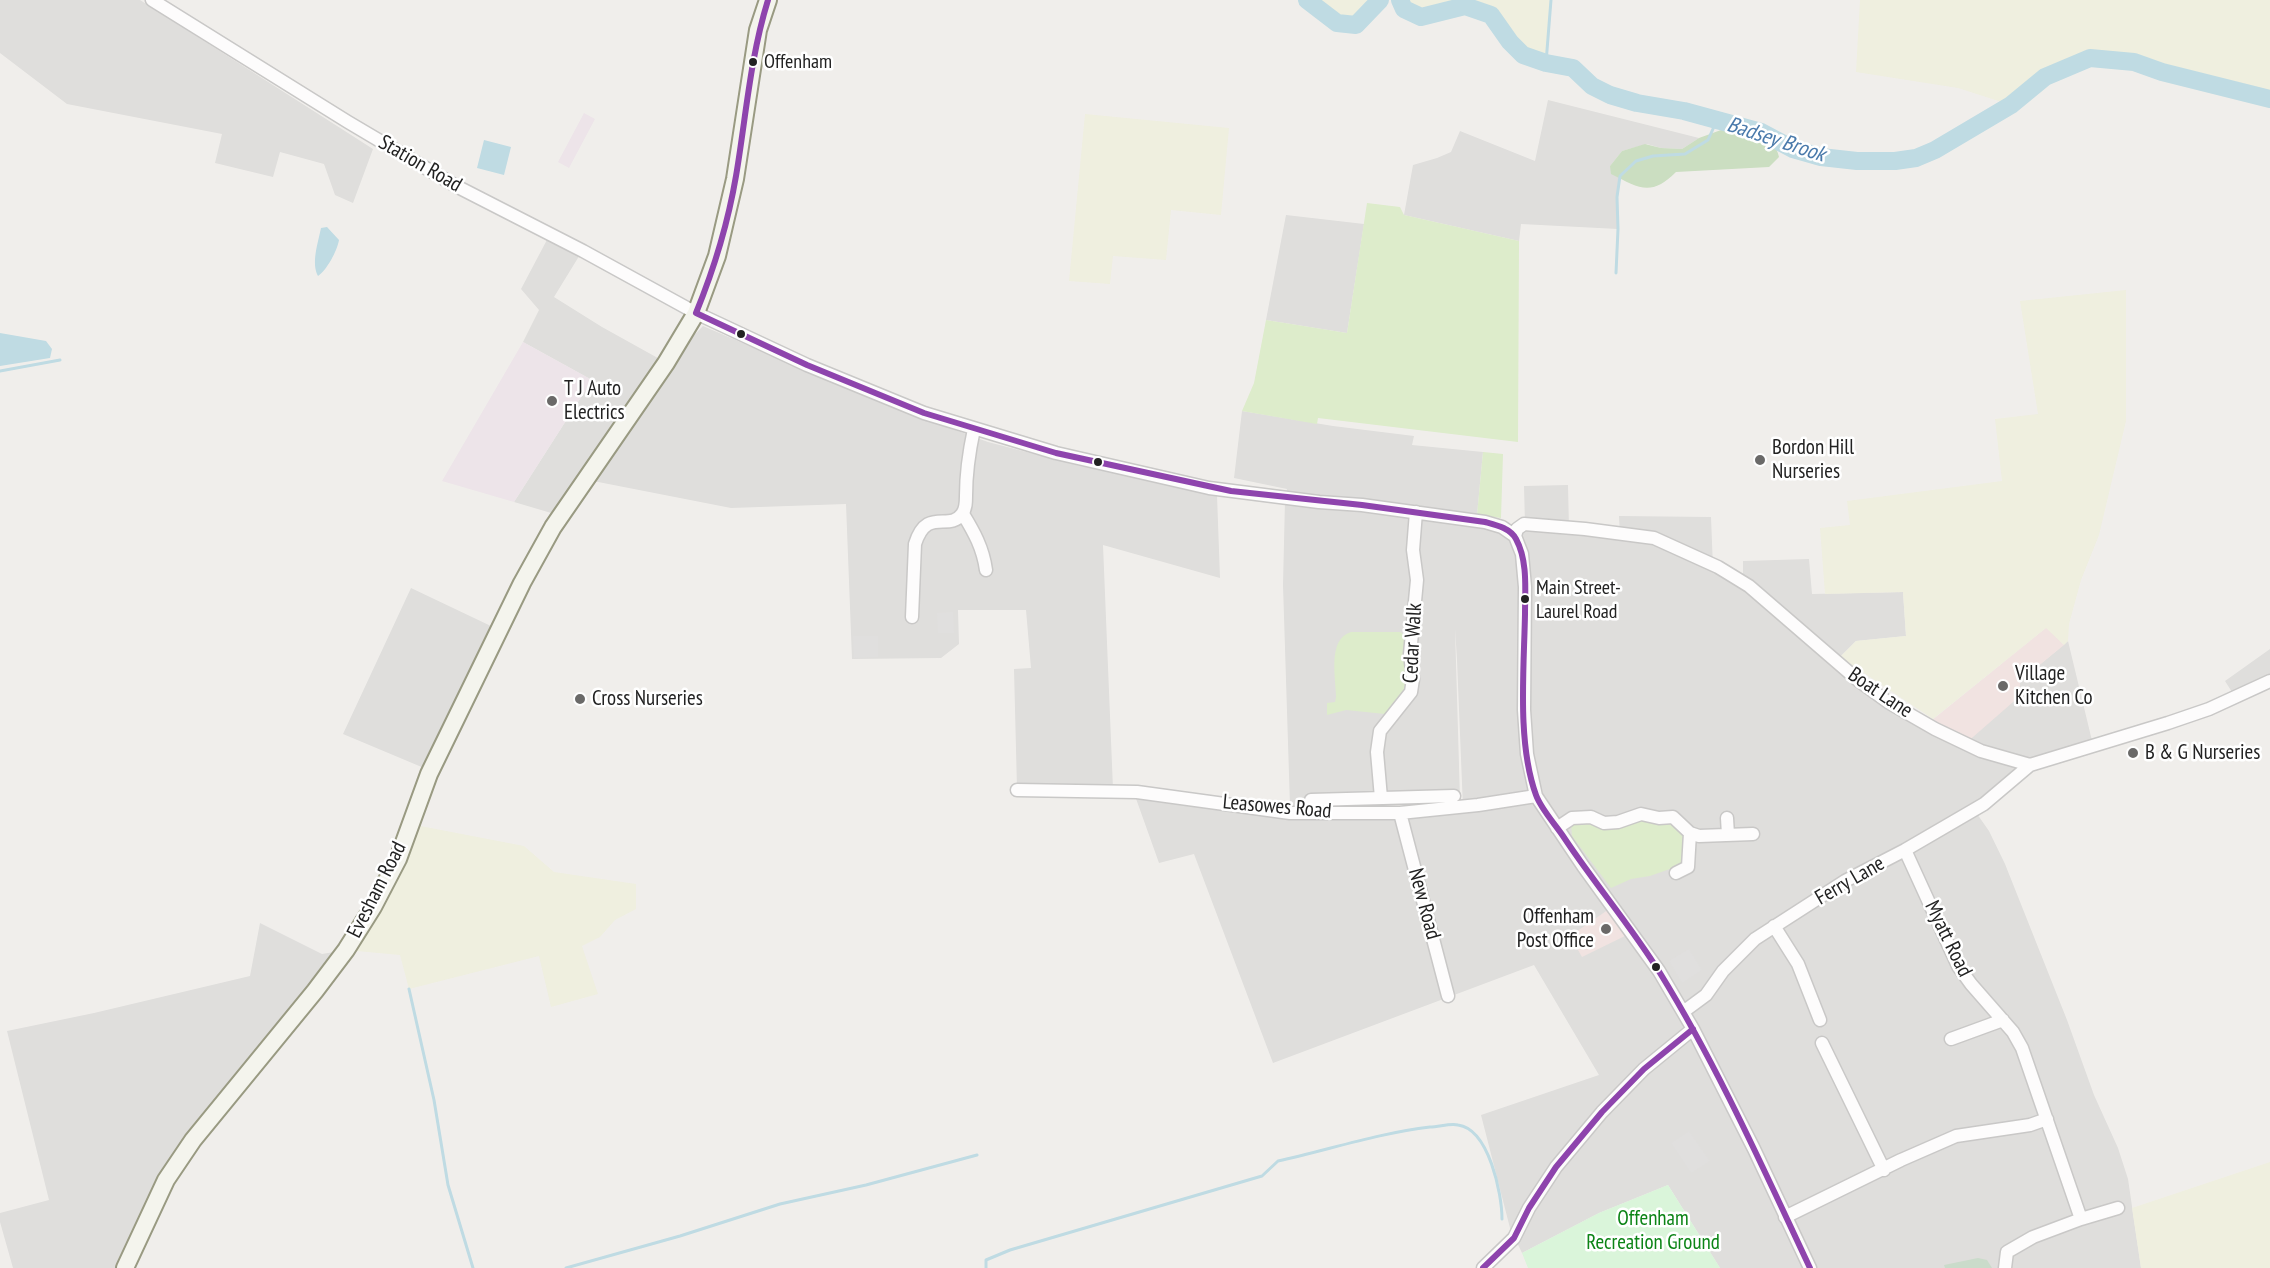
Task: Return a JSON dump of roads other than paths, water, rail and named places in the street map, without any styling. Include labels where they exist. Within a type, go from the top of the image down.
[{"type":"main road","points":[[696,313],[714,266],[733,190],[758,30],[768,0]]},
{"type":"main road","name":"Evesham Road","points":[[125,1268],[166,1180],[193,1140],[315,991],[346,950],[373,907],[398,860],[429,774],[519,588],[553,527],[666,363],[696,313]]},
{"type":"street","name":"Station Road","points":[[153,0],[348,122],[456,186],[696,313],[807,365],[924,413],[1056,453],[1209,488],[1485,522],[1502,526],[1515,536]]},
{"type":"street","points":[[912,617],[915,544],[918,534],[927,524],[952,520],[963,514],[966,507],[966,466],[974,429]]},
{"type":"street","name":"Cedar Walk","points":[[1381,798],[1377,752],[1380,730],[1411,692],[1413,679],[1410,654],[1417,580],[1413,550],[1416,512]]},
{"type":"street","points":[[963,514],[977,538],[986,570]]},
{"type":"street","name":"Boat Lane","points":[[1515,536],[1517,529],[1524,524],[1654,538],[1718,567],[1749,586],[1834,661],[1888,702],[1935,729],[1981,751],[2030,765]]},
{"type":"street","points":[[1515,536],[1522,554],[1525,587],[1524,710],[1527,754],[1536,796],[1659,971],[1693,1029],[1754,1149],[1810,1268]]},
{"type":"street","points":[[2030,765],[2188,716],[2270,681]]},
{"type":"street","name":"Ferry Lane","points":[[1683,1012],[1706,995],[1741,952],[1774,926],[1845,881],[1905,850],[1984,804],[2030,765]]},
{"type":"street","name":"Leasowes Road","points":[[1017,790],[1137,792],[1290,813],[1400,813],[1449,809],[1536,796]]},
{"type":"street","points":[[1311,800],[1454,796]]},
{"type":"street","name":"New Road","points":[[1400,813],[1448,996]]},
{"type":"street","points":[[1557,828],[1572,819],[1591,817],[1604,823],[1618,822],[1641,814],[1673,818],[1690,833],[1699,836],[1753,834]]},
{"type":"street","points":[[1727,818],[1728,835]]},
{"type":"street","points":[[1676,873],[1693,869],[1690,833]]},
{"type":"street","name":"Myatt Road","points":[[1905,850],[1958,966],[2013,1032],[2022,1048],[2081,1219]]},
{"type":"street","points":[[1774,926],[1798,964],[1820,1020]]},
{"type":"street","points":[[1952,1039],[2003,1020]]},
{"type":"street","points":[[1483,1268],[1514,1238],[1529,1208],[1556,1167],[1602,1112],[1644,1069],[1693,1029]]},
{"type":"street","points":[[1822,1043],[1884,1170]]},
{"type":"street","points":[[1785,1217],[1936,1144],[1969,1133],[2030,1125],[2047,1119]]},
{"type":"street","points":[[2005,1268],[2007,1252],[2019,1243],[2081,1219],[2118,1208]]},
{"type":"water","points":[[484,140],[511,147],[504,175],[477,168]]},
{"type":"water","points":[[327,227],[339,240],[331,260],[318,276],[315,265],[317,246],[321,228]]},
{"type":"water","points":[[0,333],[46,341],[52,349],[50,358],[0,366]]},
{"type":"waterway","name":"Badsey Brook","points":[[1307,0],[1337,23],[1356,25],[1380,0]]},
{"type":"waterway","name":"Badsey Brook","points":[[1400,0],[1404,9],[1421,17],[1465,6],[1491,15],[1510,42],[1523,55],[1546,63],[1573,68],[1592,86],[1610,95],[1637,103],[1684,111],[1761,132],[1793,149],[1821,157],[1857,161],[1895,161],[1916,158],[1935,150],[2011,105],[2045,77],[2090,58],[2134,62],[2162,72],[2270,99]]},
{"type":"waterway","points":[[1546,63],[1551,0]]},
{"type":"waterway","points":[[1616,273],[1617,197],[1620,176],[1636,161],[1653,156],[1685,154],[1708,140],[1717,120]]},
{"type":"waterway","points":[[0,371],[60,360]]},
{"type":"waterway","points":[[409,989],[434,1100],[448,1185],[473,1268]]},
{"type":"waterway","points":[[986,1268],[986,1260],[1010,1250],[1262,1176],[1278,1161],[1392,1133],[1448,1125],[1458,1125],[1469,1129],[1486,1150],[1496,1179],[1502,1219]]},
{"type":"waterway","points":[[566,1268],[680,1236],[780,1204],[866,1185],[977,1155]]},
{"type":"place","name":"Offenham","points":[[753,62]]},
{"type":"place","name":"T J Auto Electrics","points":[[552,401]]},
{"type":"place","name":"Bordon Hill Nurseries","points":[[1760,460]]},
{"type":"place","name":"Main Street- Laurel Road","points":[[1525,599]]},
{"type":"place","name":"Village Kitchen Co","points":[[2003,686]]},
{"type":"place","name":"Cross Nurseries","points":[[580,699]]},
{"type":"place","name":"B & G Nurseries","points":[[2133,753]]},
{"type":"place","name":"Offenham Post Office","points":[[1606,929]]},
{"type":"park label","name":"Offenham Recreation Ground","points":[[1653,1231]]}]
